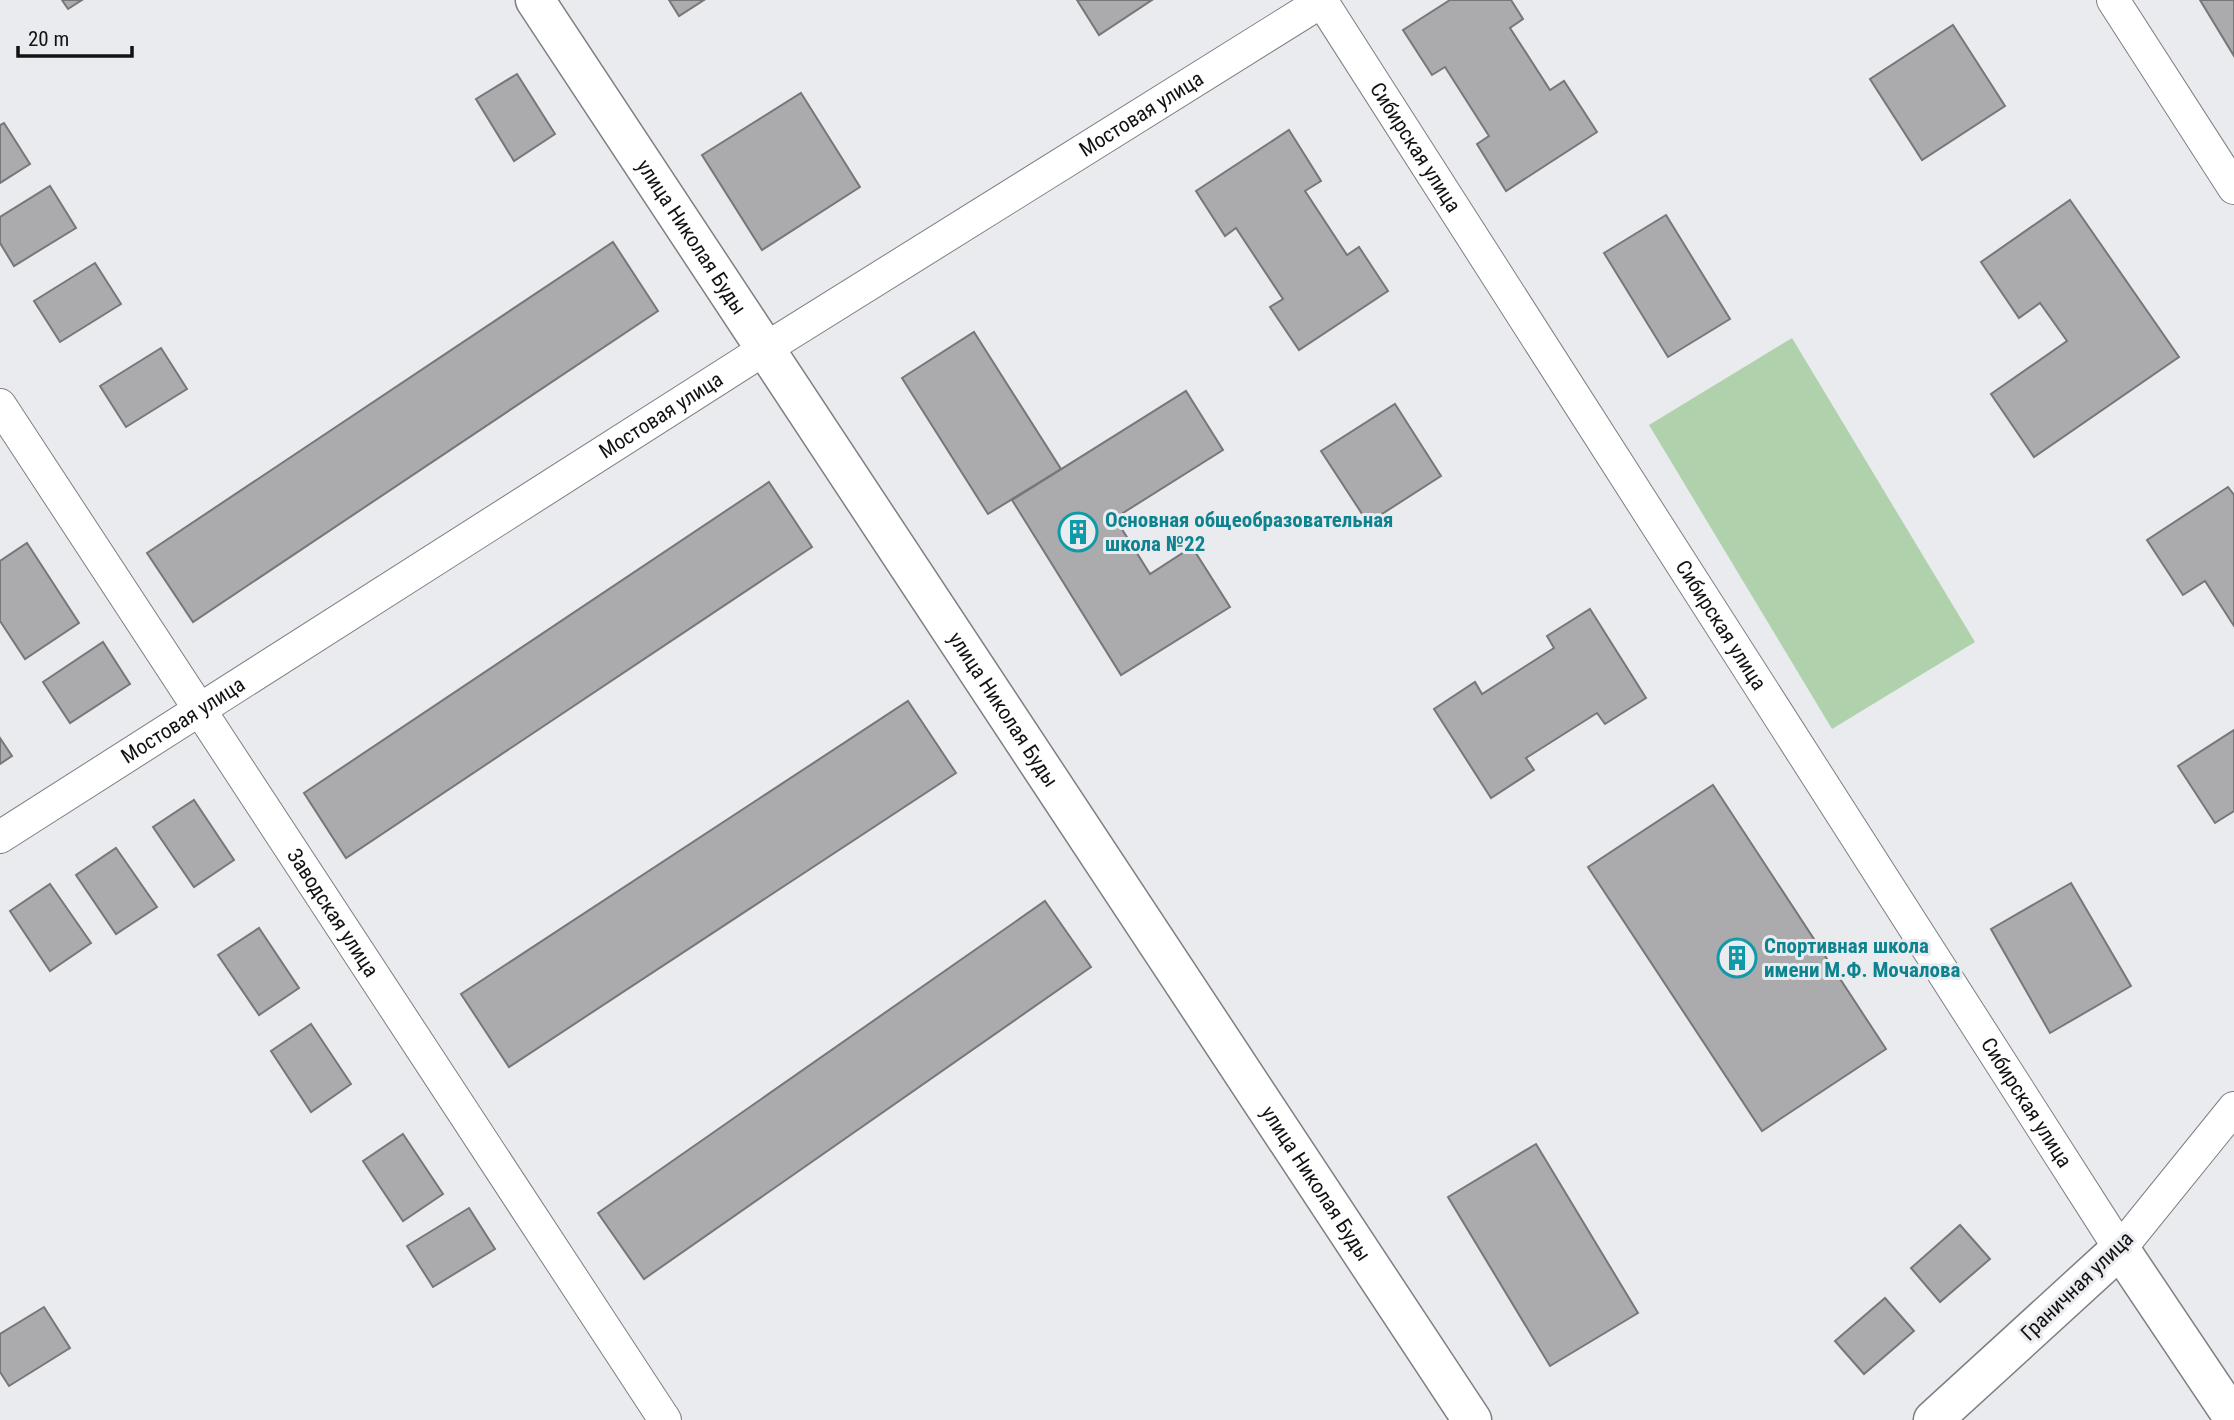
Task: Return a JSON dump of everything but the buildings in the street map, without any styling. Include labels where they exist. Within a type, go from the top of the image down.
[{"type":"street","name":"улица Николая Буды","points":[[536,0],[1472,1420]]},
{"type":"street","name":"Мостовая улица","points":[[0,837],[765,349],[1323,0]]},
{"type":"street","name":"Сибирская улица","points":[[1323,0],[2120,1249]]},
{"type":"street","points":[[2113,0],[2234,188]]},
{"type":"street","name":"Заводская улица","points":[[0,405],[665,1420]]},
{"type":"street","name":"Граничная улица","points":[[1933,1420],[2120,1249],[2234,1108]]},
{"type":"street","points":[[2120,1249],[2234,1419]]},
{"type":"green space","points":[[1792,338],[1975,642],[1832,729],[1649,425]]},
{"type":"place","name":"Основная общеобразовательная школа №22","points":[[1078,532]]},
{"type":"place","name":"Спортивная школа имени М.Ф. Мочалова","points":[[1737,958]]}]
